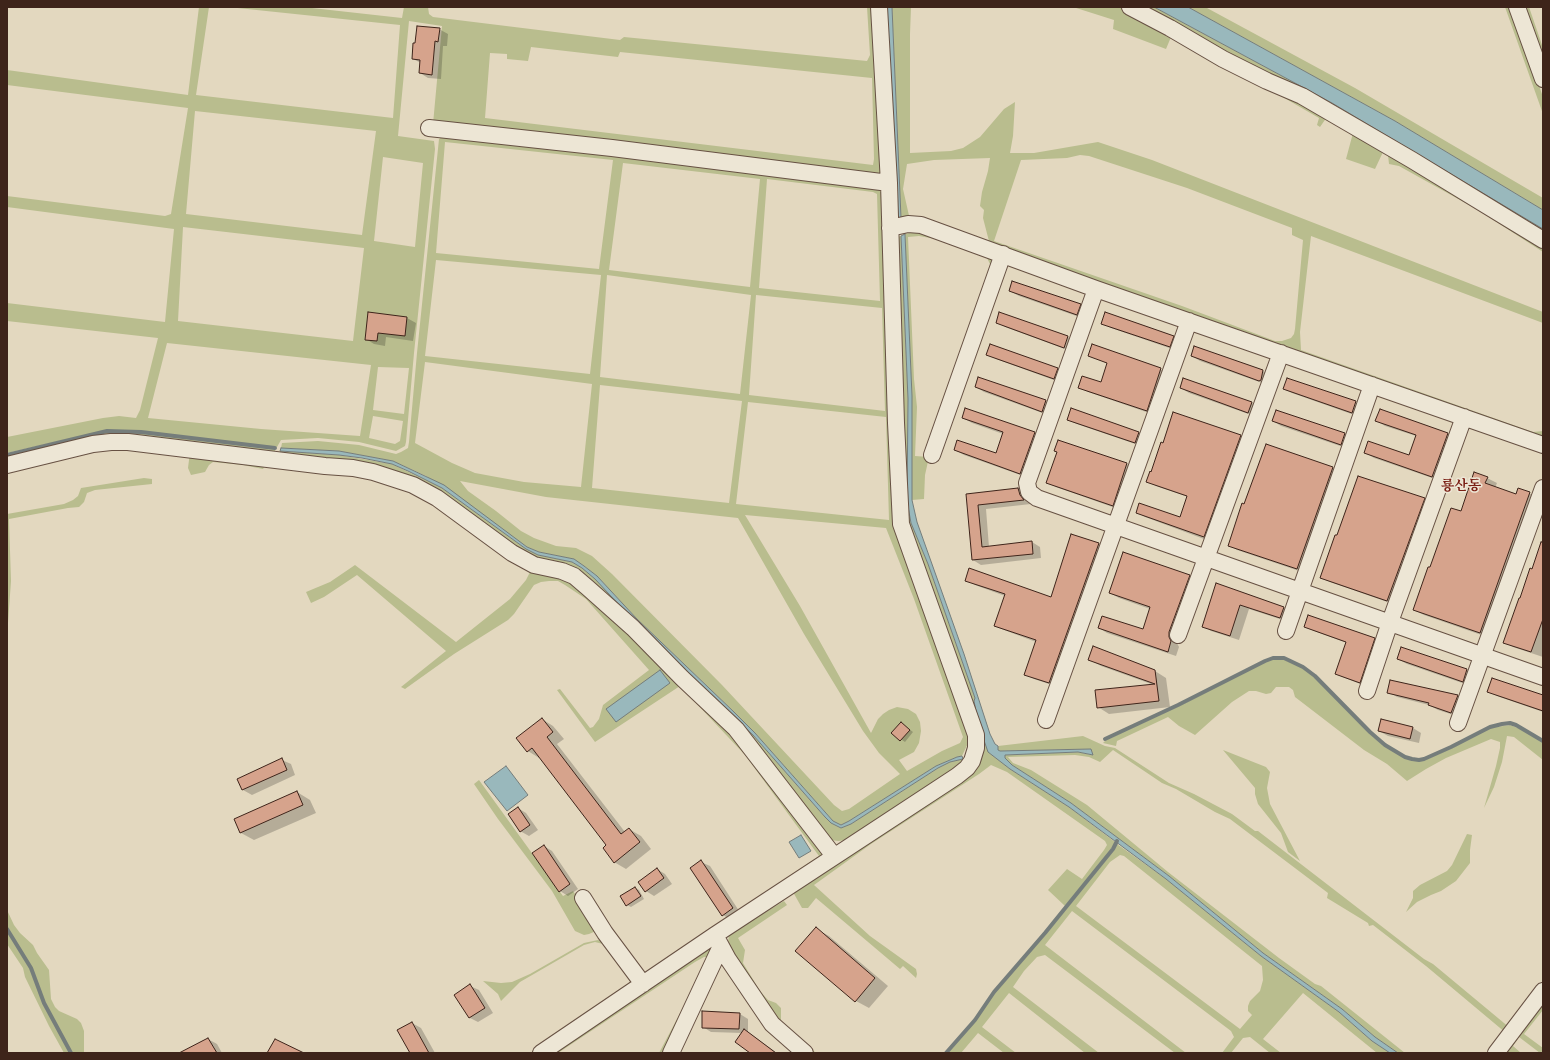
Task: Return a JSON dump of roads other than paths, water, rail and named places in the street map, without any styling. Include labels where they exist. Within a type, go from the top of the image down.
[{"type":"street","points":[[541,1053],[643,984],[718,940],[834,856],[957,776],[967,768],[972,761],[976,748],[974,728],[901,524],[896,423],[889,183],[879,7]]},
{"type":"street","points":[[1130,7],[1164,24],[1267,81],[1302,96],[1412,160],[1543,240]]},
{"type":"street","points":[[1517,7],[1543,79]]},
{"type":"street","points":[[429,128],[612,148],[889,183]]},
{"type":"street","points":[[890,228],[908,224],[921,225],[1189,322],[1543,445]]},
{"type":"street","points":[[932,455],[1003,254]]},
{"type":"street","points":[[1096,289],[1027,483],[1030,492],[1037,498],[1543,677]]},
{"type":"street","points":[[1046,720],[1189,322]]},
{"type":"street","points":[[1178,635],[1281,353]]},
{"type":"street","points":[[1286,631],[1372,385]]},
{"type":"street","points":[[1367,691],[1390,622],[1464,417]]},
{"type":"street","points":[[7,465],[94,444],[128,442],[353,468],[373,472],[413,485],[437,498],[512,553],[534,565],[568,573],[574,576],[594,593],[633,628],[682,678],[736,729],[834,856]]},
{"type":"street","points":[[1458,723],[1543,488]]},
{"type":"street","points":[[583,898],[643,984]]},
{"type":"street","points":[[671,1053],[718,940]]},
{"type":"street","points":[[718,940],[740,978],[772,1024],[805,1053]]},
{"type":"street","points":[[1496,1053],[1543,991]]},
{"type":"water","points":[[886,7],[892,7],[901,218],[897,217]]},
{"type":"water","points":[[1154,7],[1188,7],[1395,121],[1543,210],[1543,229],[1332,103]]},
{"type":"water","points":[[905,234],[912,396],[912,500],[917,522],[964,654],[990,734],[995,744],[998,746],[998,750],[1091,749],[1093,755],[1078,752],[1005,755],[1005,758],[1012,765],[1071,803],[1169,876],[1263,953],[1342,1009],[1375,1037],[1398,1053],[1390,1053],[1372,1041],[1339,1012],[1261,956],[1166,879],[1069,807],[1010,769],[988,752],[979,726],[974,701],[975,698],[928,564],[911,523],[907,501],[908,399],[901,236]]},
{"type":"water","points":[[281,448],[339,451],[393,461],[444,485],[527,547],[539,552],[574,559],[597,576],[637,619],[734,712],[755,733],[833,821],[841,825],[936,766],[957,757],[962,756],[963,759],[950,762],[938,768],[851,824],[841,828],[831,823],[825,817],[753,735],[634,621],[595,579],[582,568],[572,562],[538,555],[526,549],[442,488],[392,464],[339,455],[280,451]]},
{"type":"water","points":[[660,670],[670,683],[616,722],[606,709]]},
{"type":"water","points":[[506,766],[528,795],[507,811],[484,782]]},
{"type":"water","points":[[801,835],[811,851],[799,858],[789,842]]},
{"type":"waterway","points":[[7,455],[107,431],[141,432],[275,448]]},
{"type":"waterway","points":[[1105,739],[1178,705],[1265,661],[1273,658],[1284,658],[1303,667],[1315,676],[1370,732],[1385,745],[1405,757],[1419,760],[1424,759],[1490,727],[1510,723],[1543,741]]},
{"type":"waterway","points":[[946,1053],[975,1020],[994,992],[1045,933],[1113,849],[1117,841]]},
{"type":"waterway","points":[[7,929],[31,968],[44,1003],[71,1053]]},
{"type":"district","name":"룡산동","points":[[1461,486]]}]
